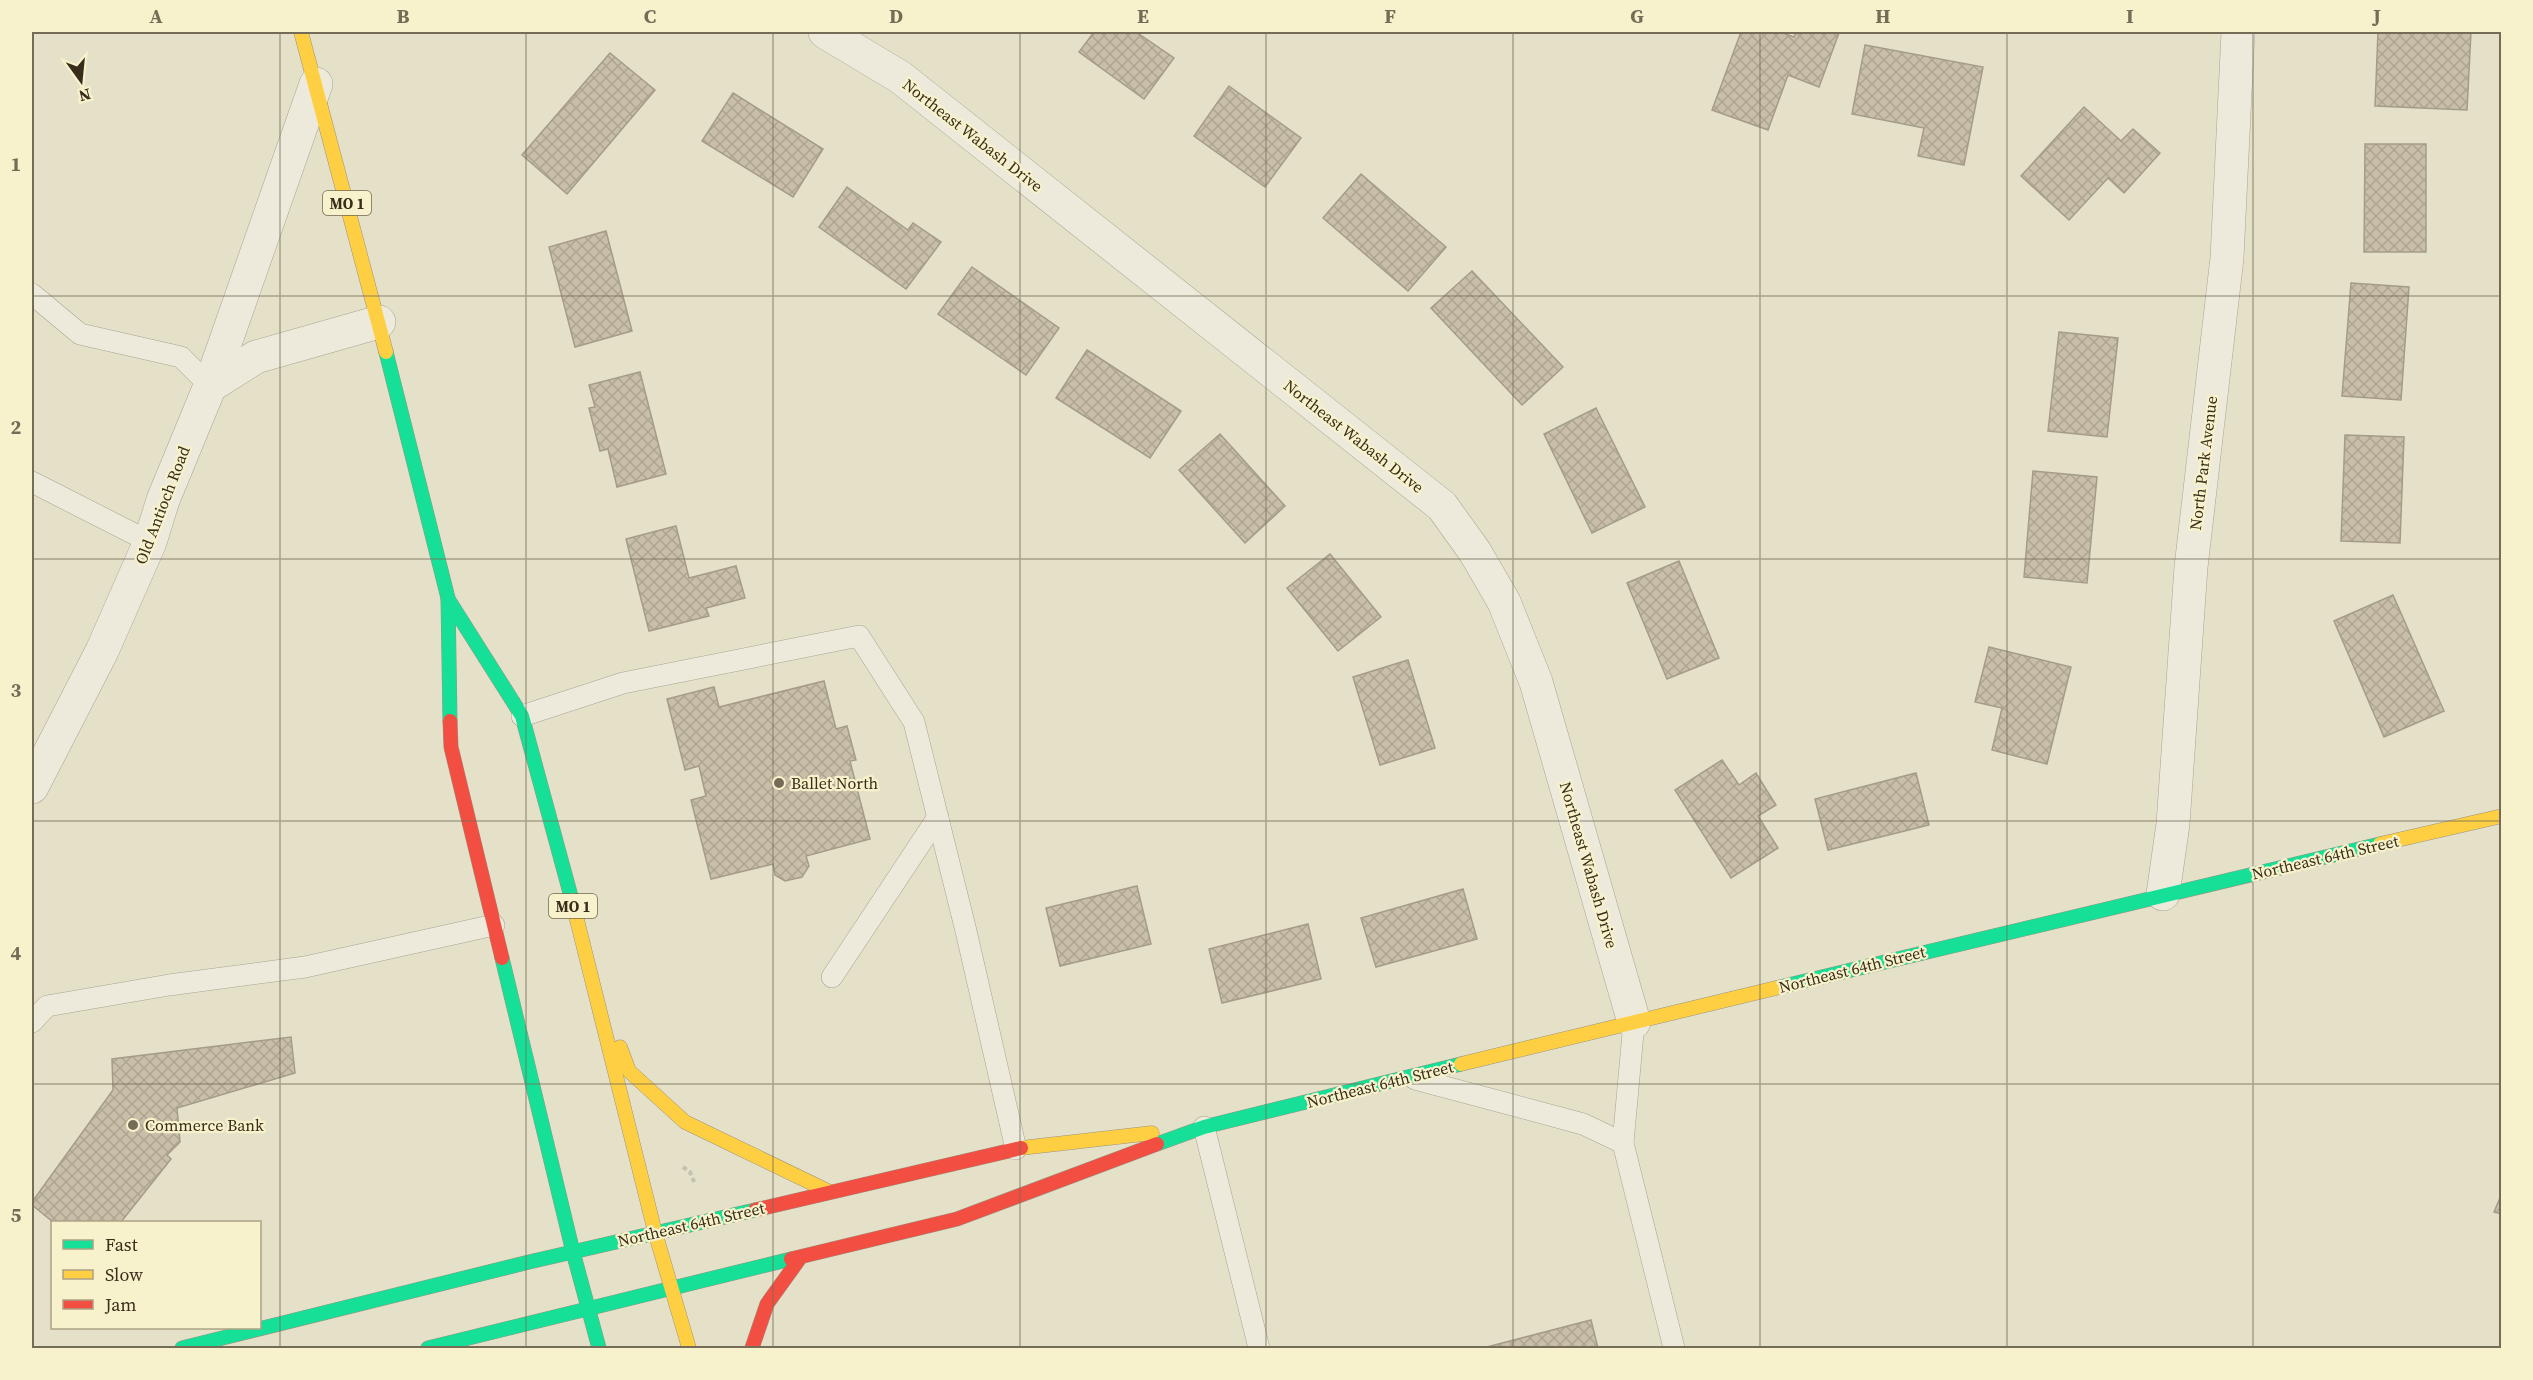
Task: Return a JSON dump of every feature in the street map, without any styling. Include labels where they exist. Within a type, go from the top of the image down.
[{"type":"street","name":"MO 1","points":[[303,32],[448,598],[451,747],[573,1252],[599,1348]]},
{"type":"street","name":"Northeast Wabash Drive","points":[[825,32],[900,77],[1442,506],[1475,552],[1504,602],[1536,682],[1634,1022]]},
{"type":"street","name":"North Park Avenue","points":[[2163,894],[2174,824],[2191,567],[2227,258],[2238,32]]},
{"type":"street","name":"Old Antioch Road","points":[[36,767],[102,651],[150,542],[167,489],[210,386],[316,84]]},
{"type":"street","points":[[210,386],[255,357],[379,322]]},
{"type":"street","name":"MO 1","points":[[448,598],[522,716],[596,990],[655,1232],[689,1348]]},
{"type":"street","name":"Northeast 64th Street","points":[[428,1348],[957,1219],[1204,1127],[2163,894],[2502,816]]},
{"type":"street","points":[[596,990],[629,1071],[685,1122],[830,1192]]},
{"type":"street","name":"Northeast 64th Street","points":[[261,1329],[655,1232],[1016,1149],[1204,1127]]},
{"type":"street","points":[[752,1348],[767,1304],[800,1258]]},
{"type":"street","name":"Northeast 64th Street","points":[[182,1348],[259,1329]]},
{"type":"lane","points":[[32,294],[80,334],[181,357],[210,386]]},
{"type":"lane","points":[[32,482],[150,542]]},
{"type":"lane","points":[[522,716],[623,683],[859,636],[914,722],[1016,1149]]},
{"type":"lane","points":[[832,977],[938,817]]},
{"type":"lane","points":[[32,1022],[46,1006],[169,985],[305,967],[494,926]]},
{"type":"lane","points":[[1634,1022],[1623,1143],[1674,1348]]},
{"type":"lane","points":[[1408,1077],[1582,1124],[1623,1143]]},
{"type":"lane","points":[[1204,1127],[1259,1348]]},
{"type":"path","points":[[675,1163],[690,1172],[698,1192]]},
{"type":"building","points":[[1094,32],[1136,32],[1174,58],[1144,99],[1079,52]]},
{"type":"building","points":[[1741,32],[1780,32],[1794,37],[1796,32],[1839,33],[1819,87],[1788,75],[1768,130],[1712,110]]},
{"type":"building","points":[[2378,32],[2471,32],[2467,110],[2375,106]]},
{"type":"building","points":[[1865,45],[1983,67],[1964,165],[1918,156],[1924,128],[1852,114]]},
{"type":"building","points":[[610,53],[655,90],[567,194],[522,155]]},
{"type":"building","points":[[1229,86],[1301,138],[1265,187],[1194,136]]},
{"type":"building","points":[[733,93],[823,149],[793,197],[702,141]]},
{"type":"building","points":[[2084,107],[2121,141],[2133,129],[2160,153],[2124,193],[2108,178],[2069,220],[2021,176]]},
{"type":"building","points":[[2365,144],[2426,144],[2426,252],[2364,252]]},
{"type":"building","points":[[1361,174],[1446,247],[1408,291],[1323,218]]},
{"type":"building","points":[[847,187],[908,230],[913,223],[941,242],[906,289],[819,227]]},
{"type":"building","points":[[606,231],[632,331],[575,347],[549,247]]},
{"type":"building","points":[[972,267],[1059,328],[1026,375],[938,314]]},
{"type":"building","points":[[1472,271],[1563,367],[1522,405],[1431,308]]},
{"type":"building","points":[[2351,283],[2409,287],[2401,400],[2342,396]]},
{"type":"building","points":[[2059,332],[2118,338],[2107,437],[2048,431]]},
{"type":"building","points":[[1087,350],[1181,411],[1150,458],[1056,398]]},
{"type":"building","points":[[640,372],[666,474],[617,487],[608,449],[600,451],[589,408],[595,407],[589,385]]},
{"type":"building","points":[[1596,408],[1645,507],[1592,533],[1544,434]]},
{"type":"building","points":[[1220,434],[1285,506],[1245,543],[1179,470]]},
{"type":"building","points":[[2345,435],[2404,437],[2400,543],[2341,541]]},
{"type":"building","points":[[2033,471],[2097,477],[2087,583],[2024,577]]},
{"type":"building","points":[[676,526],[689,578],[736,566],[745,598],[706,608],[709,616],[649,631],[626,539]]},
{"type":"building","points":[[1330,554],[1381,617],[1338,651],[1287,588]]},
{"type":"building","points":[[1679,561],[1719,658],[1667,679],[1627,583]]},
{"type":"building","points":[[2393,595],[2444,711],[2384,737],[2334,621]]},
{"type":"building","points":[[1989,647],[2071,667],[2047,764],[1992,750],[2002,708],[1975,702]]},
{"type":"building","points":[[1408,660],[1435,748],[1380,765],[1353,677]]},
{"type":"building","name":"Ballet North","points":[[824,681],[836,729],[847,726],[856,760],[850,761],[870,839],[806,856],[809,866],[802,877],[785,881],[775,875],[773,864],[711,879],[691,800],[706,796],[699,766],[685,770],[667,699],[714,687],[719,707]]},
{"type":"building","points":[[1722,760],[1739,785],[1756,773],[1776,805],[1758,816],[1778,848],[1731,878],[1675,790]]},
{"type":"building","points":[[1916,773],[1929,825],[1828,850],[1815,799]]},
{"type":"building","points":[[1137,886],[1151,944],[1060,966],[1046,908]]},
{"type":"building","points":[[1463,889],[1477,939],[1376,967],[1361,918]]},
{"type":"building","points":[[1308,924],[1321,979],[1222,1003],[1209,949]]},
{"type":"building","name":"Commerce Bank","points":[[291,1037],[295,1073],[177,1108],[180,1142],[167,1155],[171,1159],[122,1221],[52,1221],[32,1205],[32,1202],[113,1090],[112,1059]]},
{"type":"building","points":[[2502,1193],[2502,1214],[2494,1212]]},
{"type":"building","points":[[1591,1320],[1598,1348],[1483,1348]]},
{"type":"traffic: fast","points":[[386,352],[448,598],[450,721]]},
{"type":"traffic: fast","points":[[448,599],[522,716],[572,900]]},
{"type":"traffic: fast","points":[[1780,987],[2380,844]]},
{"type":"traffic: fast","points":[[502,958],[573,1252],[599,1348]]},
{"type":"traffic: fast","points":[[1157,1144],[1204,1127],[1461,1064]]},
{"type":"traffic: fast","points":[[261,1328],[529,1262],[755,1210]]},
{"type":"traffic: fast","points":[[428,1348],[791,1259]]},
{"type":"traffic: fast","points":[[182,1348],[259,1329]]},
{"type":"traffic: slow","points":[[301,32],[386,352]]},
{"type":"traffic: slow","points":[[2380,844],[2502,816]]},
{"type":"traffic: slow","points":[[572,900],[655,1232],[689,1348]]},
{"type":"traffic: slow","points":[[1461,1064],[1780,987]]},
{"type":"traffic: slow","points":[[620,1047],[629,1071],[685,1122],[830,1192]]},
{"type":"traffic: slow","points":[[1021,1148],[1152,1133]]},
{"type":"traffic: jam","points":[[450,721],[451,747],[502,958]]},
{"type":"traffic: jam","points":[[791,1259],[957,1219],[1157,1144]]},
{"type":"traffic: jam","points":[[755,1210],[1021,1148]]},
{"type":"traffic: jam","points":[[752,1348],[767,1304],[800,1258]]},
{"type":"place","name":"Ballet North","points":[[779,783]]},
{"type":"place","name":"Commerce Bank","points":[[133,1125]]}]
